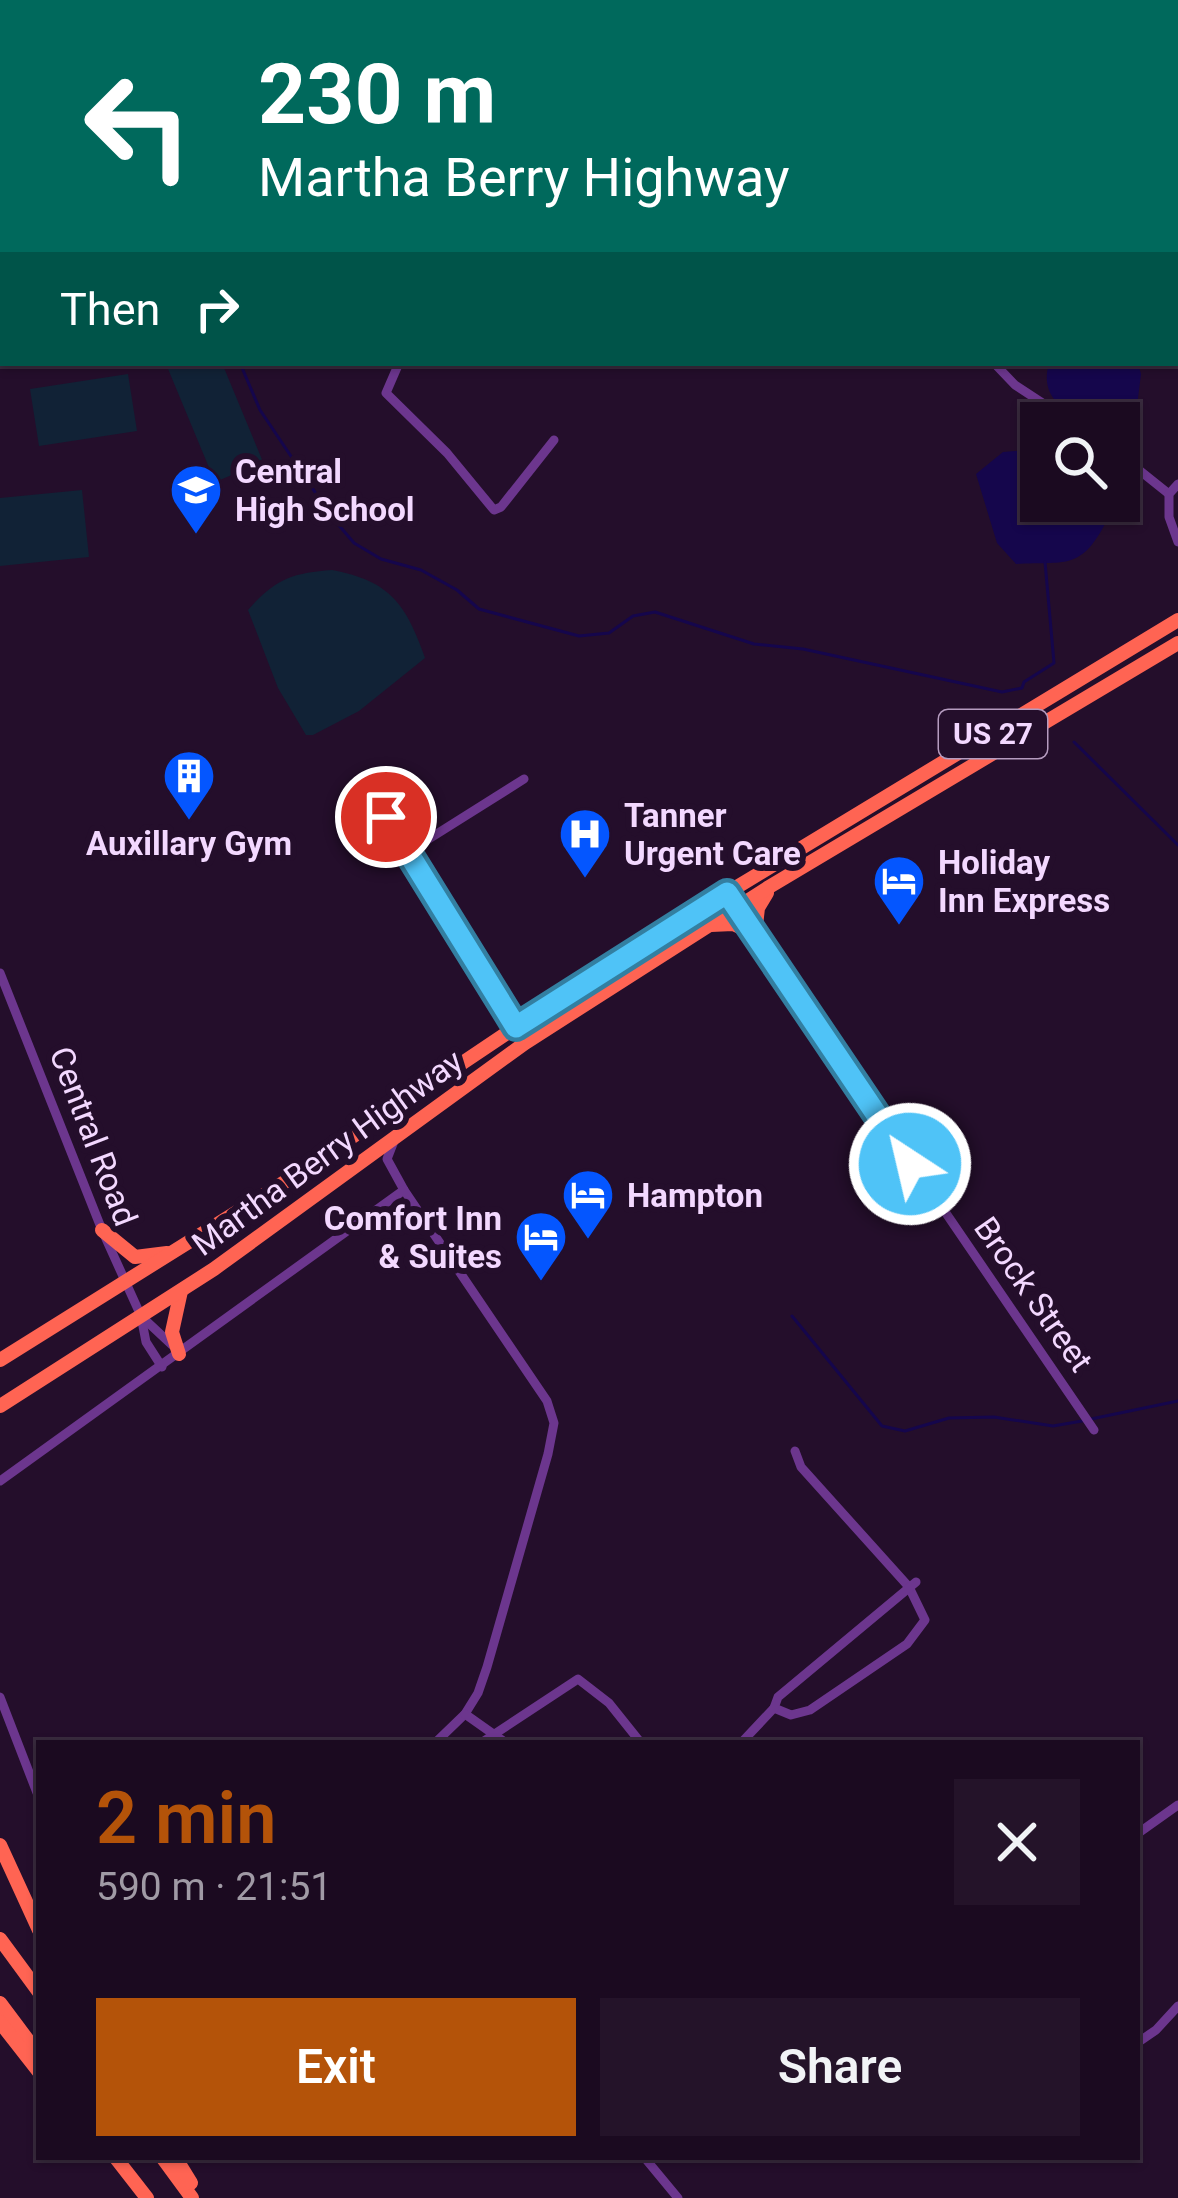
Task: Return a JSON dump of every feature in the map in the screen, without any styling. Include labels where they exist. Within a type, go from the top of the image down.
[{"type":"highway","name":"Martha Berry Highway","points":[[0,1360],[291,1178],[727,893],[1178,620]]},
{"type":"highway","name":"Martha Berry Highway","points":[[0,1406],[181,1291],[525,1043],[736,907],[1178,643]]},
{"type":"highway","points":[[709,925],[733,924],[755,934],[758,908],[774,884]]},
{"type":"highway","points":[[516,1027],[525,1043]]},
{"type":"highway","points":[[102,1230],[135,1257],[172,1252]]},
{"type":"highway","points":[[179,1354],[172,1332],[181,1291]]},
{"type":"highway","points":[[0,1845],[36,1923]]},
{"type":"highway","points":[[0,1940],[36,1988]]},
{"type":"highway","points":[[0,2002],[36,2051]]},
{"type":"highway","points":[[0,2022],[36,2068]]},
{"type":"highway","points":[[118,2160],[146,2198]]},
{"type":"highway","points":[[164,2160],[196,2198]]},
{"type":"highway","points":[[177,2160],[196,2198]]},
{"type":"street","points":[[397,366],[385,388],[391,401],[447,453],[494,510],[554,440]]},
{"type":"street","points":[[997,366],[1041,402]]},
{"type":"street","points":[[1140,471],[1169,494]]},
{"type":"street","points":[[1178,484],[1169,494],[1169,517],[1178,542]]},
{"type":"street","points":[[408,852],[524,779]]},
{"type":"street","points":[[363,782],[516,1027]]},
{"type":"street","name":"Brock Street","points":[[727,893],[1094,1430]]},
{"type":"street","name":"Central Road","points":[[0,973],[141,1316],[146,1342],[162,1366]]},
{"type":"street","points":[[398,1133],[387,1159],[393,1173],[547,1401],[554,1423],[478,1693],[465,1714],[438,1740]]},
{"type":"street","points":[[356,1165],[380,1164],[393,1173]]},
{"type":"street","points":[[0,1480],[404,1190]]},
{"type":"street","name":"Central Road","points":[[141,1316],[179,1354]]},
{"type":"street","points":[[774,1708],[791,1715],[810,1710],[916,1636],[925,1620],[913,1585],[801,1467],[795,1450]]},
{"type":"street","points":[[744,1740],[774,1708],[778,1697],[913,1585]]},
{"type":"street","points":[[485,1740],[578,1679],[609,1703],[639,1740]]},
{"type":"street","points":[[0,1697],[36,1790]]},
{"type":"street","points":[[465,1714],[502,1740]]},
{"type":"street","points":[[1140,1832],[1178,1805]]},
{"type":"street","points":[[1140,2041],[1178,2006]]},
{"type":"street","points":[[648,2162],[678,2198]]},
{"type":"shaded area","points":[[167,366],[223,366],[263,462],[215,482]]},
{"type":"shaded area","points":[[1049,366],[1139,366],[1141,374],[1138,402],[1057,402],[1049,391]]},
{"type":"shaded area","points":[[128,374],[137,431],[39,446],[30,389]]},
{"type":"shaded area","points":[[1020,451],[1020,522],[1104,522],[1079,557],[1016,564],[997,543],[976,474],[1003,452]]},
{"type":"shaded area","points":[[82,490],[89,557],[0,566],[0,498]]},
{"type":"shaded area","points":[[332,570],[369,581],[394,598],[411,623],[425,658],[359,711],[306,735],[278,688],[248,610],[285,580]]},
{"type":"waterway","points":[[241,366],[260,410],[354,543],[381,559],[421,570],[479,609],[579,636],[609,633],[633,616],[655,612],[754,644],[803,649],[1002,692],[1022,688],[1054,663],[1045,562]]},
{"type":"waterway","points":[[1074,742],[1178,845]]},
{"type":"waterway","points":[[792,1316],[882,1426],[905,1431],[949,1418],[994,1417],[1053,1426],[1082,1421]]},
{"type":"waterway","points":[[1091,1419],[1178,1401]]},
{"type":"place","name":"Central High School","points":[[196,536]]},
{"type":"place","name":"Auxillary Gym","points":[[189,822]]},
{"type":"place","name":"Tanner Urgent Care","points":[[585,880]]},
{"type":"place","name":"Holiday Inn Express","points":[[899,927]]},
{"type":"place","name":"Hampton","points":[[588,1241]]},
{"type":"place","name":"Comfort Inn & Suites","points":[[541,1283]]},
{"type":"route","points":[[386,817],[516,1027],[727,893],[910,1164]]}]
